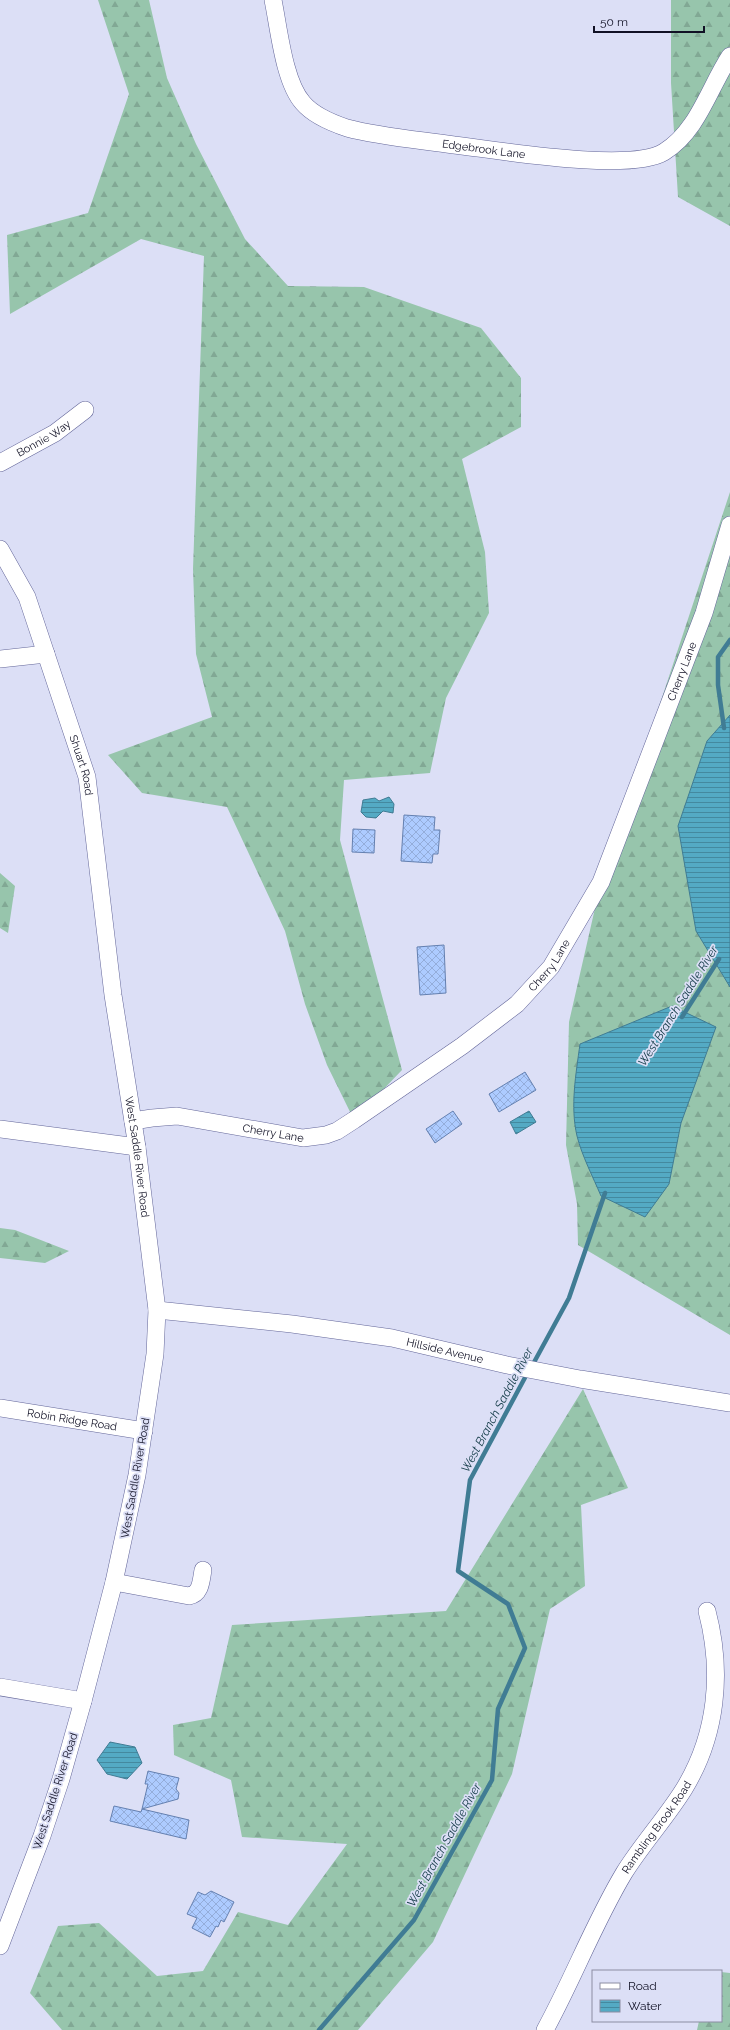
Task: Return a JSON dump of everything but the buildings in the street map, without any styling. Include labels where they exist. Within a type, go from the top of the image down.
[{"type":"street","name":"Edgebrook Lane","points":[[273,0],[291,83],[303,104],[325,121],[348,128],[411,139],[556,158],[634,160],[663,153],[683,135],[697,116],[730,56]]},
{"type":"street","name":"Bonnie Way","points":[[0,463],[55,433],[85,410]]},
{"type":"street","name":"Cherry Lane","points":[[133,1122],[152,1118],[177,1116],[303,1138],[326,1135],[337,1131],[354,1120],[462,1046],[517,1004],[551,967],[601,882],[704,614],[730,525]]},
{"type":"street","name":"Shuart Road","points":[[0,549],[27,597],[87,776],[113,995]]},
{"type":"street","points":[[0,658],[46,654]]},
{"type":"street","name":"West Saddle River Road","points":[[0,1946],[52,1808],[84,1701],[114,1582],[138,1475],[155,1354],[157,1310],[133,1122],[113,995]]},
{"type":"street","points":[[0,1129],[136,1147]]},
{"type":"street","name":"Hillside Avenue","points":[[157,1310],[292,1324],[392,1338],[541,1372],[730,1403]]},
{"type":"street","name":"Robin Ridge Road","points":[[0,1408],[144,1431]]},
{"type":"street","points":[[114,1582],[188,1596],[194,1595],[200,1589],[203,1570]]},
{"type":"street","name":"Rambling Brook Road","points":[[545,2030],[614,1891],[651,1832],[683,1790],[696,1767],[707,1740],[714,1710],[716,1684],[716,1658],[707,1611]]},
{"type":"street","points":[[0,1687],[84,1701]]},
{"type":"green space","points":[[98,0],[149,0],[167,78],[196,144],[245,239],[288,286],[364,287],[481,328],[521,378],[521,427],[462,459],[485,552],[489,613],[446,698],[430,773],[344,780],[340,840],[402,1070],[354,1120],[327,1065],[305,1004],[285,931],[227,807],[142,793],[108,755],[212,717],[196,654],[193,569],[204,256],[141,239],[10,314],[7,235],[88,213],[129,94]]},
{"type":"green space","points":[[671,0],[730,0],[730,226],[678,197],[671,83]]},
{"type":"green space","points":[[730,492],[730,1335],[578,1245],[577,1204],[566,1145],[569,1022],[601,882]]},
{"type":"green space","points":[[0,873],[15,886],[8,933],[0,928]]},
{"type":"green space","points":[[0,1228],[15,1230],[69,1251],[45,1263],[0,1258]]},
{"type":"green space","points":[[583,1389],[628,1488],[581,1505],[585,1586],[550,1609],[512,1774],[433,1942],[358,2030],[62,2030],[30,1993],[58,1926],[99,1923],[157,1976],[203,1971],[238,1912],[288,1925],[347,1844],[242,1837],[231,1780],[174,1755],[173,1725],[211,1718],[232,1625],[446,1611]]},
{"type":"green space","points":[[722,1972],[730,1973],[730,2030],[697,2030],[699,2022],[722,2022]]},
{"type":"water","points":[[730,715],[730,987],[696,931],[678,826],[707,741]]},
{"type":"water","points":[[389,797],[394,804],[393,813],[383,811],[376,818],[366,817],[361,812],[363,800],[375,798],[379,801]]},
{"type":"water","points":[[672,1006],[716,1027],[681,1123],[669,1184],[645,1217],[601,1196],[579,1144],[575,1125],[574,1090],[580,1044]]},
{"type":"water","points":[[529,1111],[536,1122],[516,1134],[510,1122]]},
{"type":"water","points":[[110,1742],[135,1747],[142,1763],[127,1779],[107,1774],[97,1760]]},
{"type":"waterway","name":"West Branch Saddle River","points":[[724,728],[718,685],[718,657],[730,640]]},
{"type":"waterway","name":"West Branch Saddle River","points":[[682,1017],[719,959]]},
{"type":"waterway","name":"West Branch Saddle River","points":[[532,1366],[569,1298],[605,1193]]},
{"type":"waterway","name":"West Branch Saddle River","points":[[319,2030],[414,1920],[492,1780],[498,1709],[525,1648],[508,1604],[458,1571],[470,1480],[528,1372]]}]
